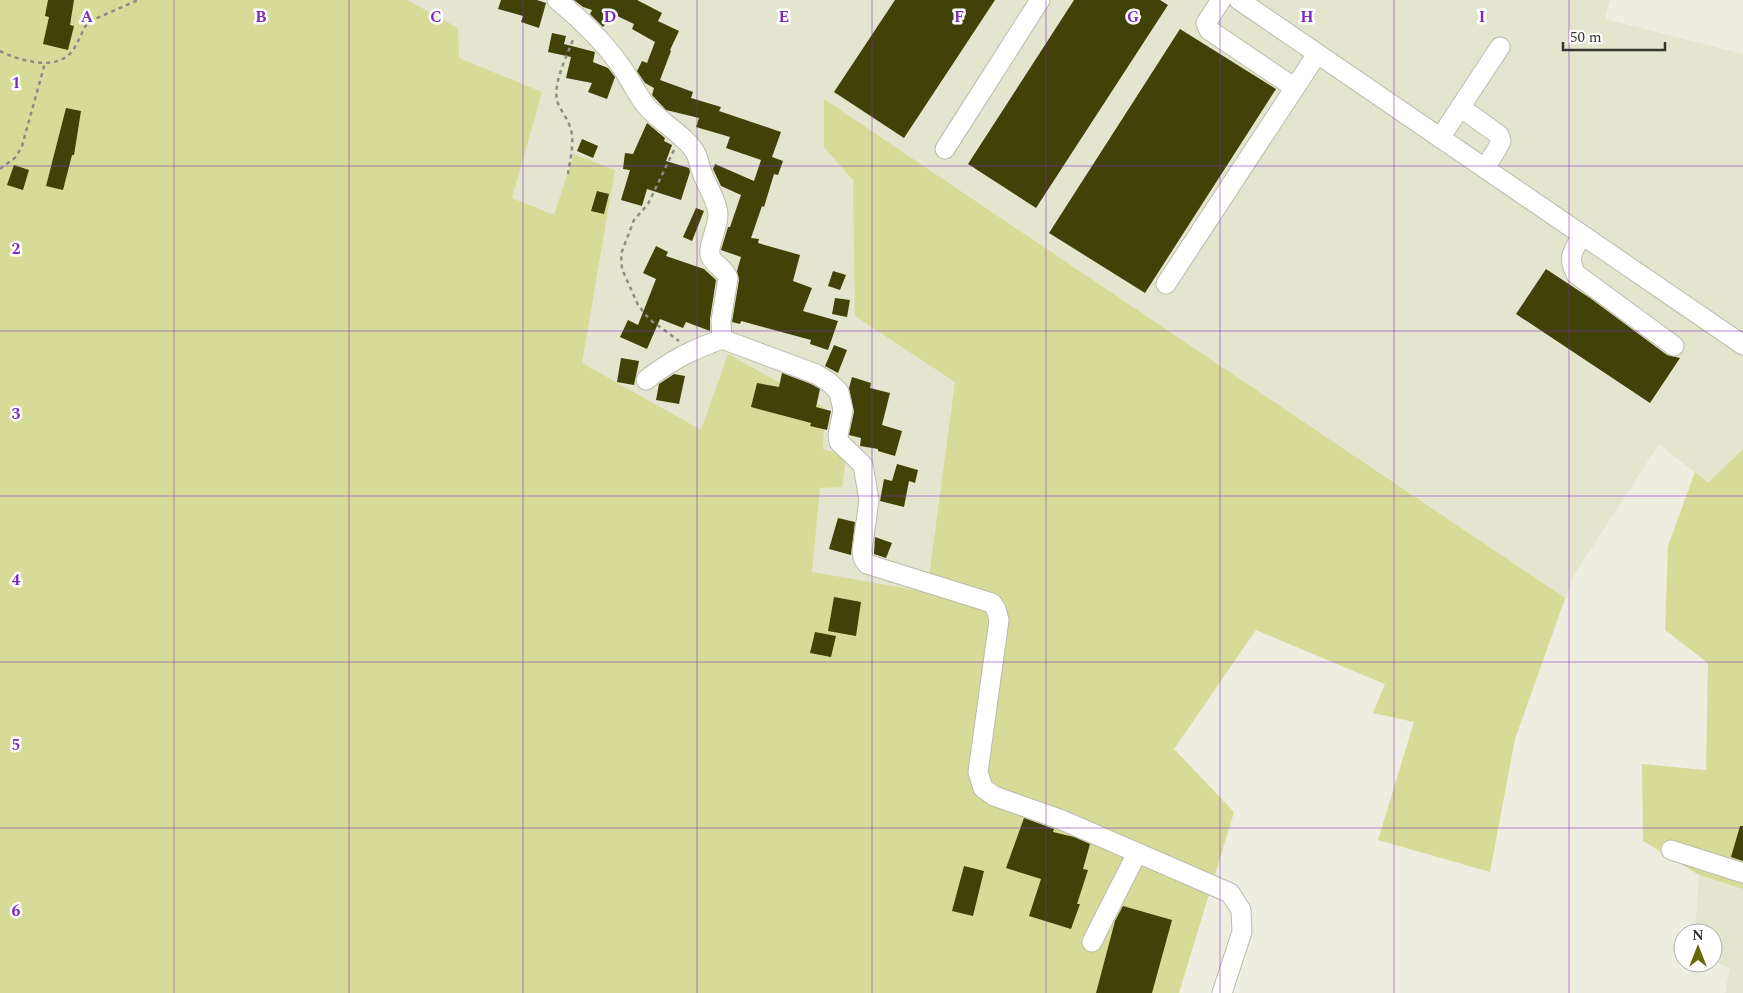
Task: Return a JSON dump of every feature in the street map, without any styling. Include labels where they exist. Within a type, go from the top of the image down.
[{"type":"street","points":[[557,0],[617,60],[645,105],[658,119],[691,145],[696,153],[703,175],[716,203],[718,214],[710,255],[713,261],[727,274],[728,278],[722,321],[722,339]]},
{"type":"street","points":[[945,148],[1040,0]]},
{"type":"street","points":[[1221,0],[1206,23],[1209,30],[1295,88]]},
{"type":"street","points":[[1239,0],[1743,344]]},
{"type":"street","points":[[1440,138],[1500,47]]},
{"type":"street","points":[[1166,284],[1317,54]]},
{"type":"street","points":[[1460,107],[1499,135],[1501,141],[1485,168]]},
{"type":"street","points":[[1582,235],[1572,253],[1570,264],[1576,274],[1674,346]]},
{"type":"street","points":[[646,380],[663,367],[692,350],[722,339],[816,374],[830,382],[839,392],[843,410],[838,435],[839,442],[863,465],[869,500],[862,551],[863,558],[867,564],[992,603],[996,608],[999,620],[978,772],[983,788],[994,796],[1062,820],[1230,893],[1241,910],[1242,932],[1222,993]]},
{"type":"street","points":[[1671,850],[1743,873]]},
{"type":"street","points":[[1092,942],[1137,853]]},
{"type":"path","points":[[0,51],[16,57],[45,62],[54,62],[65,58],[73,50],[88,22],[138,0]]},
{"type":"path","points":[[568,174],[572,134],[557,99],[557,83],[580,21]]},
{"type":"path","points":[[0,169],[16,157],[22,146],[45,62]]},
{"type":"path","points":[[680,136],[648,204],[634,220],[621,254],[622,268],[638,305],[649,319],[692,350]]},
{"type":"shaded area","points":[[0,0],[1610,0],[1605,19],[1743,54],[1743,449],[1708,483],[1659,444],[1574,575],[1515,739],[1098,564],[924,929],[0,993]]},
{"type":"shaded area","points":[[1699,875],[1743,889],[1743,993],[1725,993],[1730,968],[1723,965],[1723,923],[1696,923]]},
{"type":"green space","points":[[0,0],[407,0],[458,28],[459,58],[542,92],[512,198],[554,215],[574,154],[615,170],[582,363],[701,430],[728,354],[825,408],[823,449],[846,456],[842,487],[820,488],[812,572],[927,592],[955,382],[855,316],[853,180],[824,147],[824,99],[1565,598],[1515,739],[1490,872],[1378,840],[1414,722],[1373,713],[1385,684],[1256,630],[1174,749],[1234,812],[1179,993],[0,993]]},
{"type":"green space","points":[[1743,449],[1743,889],[1699,875],[1643,841],[1642,764],[1706,770],[1708,663],[1665,630],[1668,546],[1695,472],[1708,483]]},
{"type":"building","points":[[48,0],[74,0],[70,25],[74,26],[68,50],[43,44],[49,17],[45,16]]},
{"type":"building","points":[[501,0],[537,0],[546,3],[539,28],[521,22],[523,16],[498,9]]},
{"type":"building","points":[[574,0],[637,0],[662,13],[658,21],[679,31],[670,50],[660,80],[693,92],[691,98],[721,107],[719,111],[781,132],[772,157],[783,161],[778,175],[774,174],[764,207],[762,206],[751,238],[759,239],[758,243],[800,255],[793,281],[812,288],[803,311],[838,321],[828,350],[810,344],[811,340],[741,321],[740,324],[732,322],[739,280],[737,271],[741,257],[721,250],[741,195],[721,186],[713,169],[715,164],[754,181],[761,160],[726,148],[730,137],[696,127],[699,118],[666,110],[652,95],[654,88],[645,83],[637,71],[642,61],[647,63],[655,42],[632,29],[634,24],[613,14],[603,27],[590,14],[592,10],[583,7]]},
{"type":"building","points":[[895,0],[995,0],[904,138],[834,92]]},
{"type":"building","points":[[1074,0],[1160,0],[1168,5],[1036,208],[968,164]]},
{"type":"building","points":[[1180,29],[1276,89],[1145,293],[1049,233]]},
{"type":"building","points":[[552,33],[566,36],[564,44],[595,52],[593,62],[608,68],[615,77],[607,99],[588,92],[592,83],[566,78],[571,57],[548,52]]},
{"type":"building","points":[[66,108],[81,111],[74,155],[72,155],[63,190],[46,186]]},
{"type":"building","points":[[647,123],[665,138],[664,141],[672,145],[666,161],[689,168],[690,172],[681,200],[647,189],[642,206],[621,200],[630,170],[623,169],[625,153],[633,154]]},
{"type":"building","points":[[582,139],[598,146],[593,158],[577,151]]},
{"type":"building","points":[[14,165],[29,170],[23,190],[7,185]]},
{"type":"building","points":[[597,191],[609,194],[604,214],[591,211]]},
{"type":"building","points":[[696,208],[704,211],[692,241],[683,237]]},
{"type":"building","points":[[656,246],[668,252],[666,256],[704,269],[716,280],[710,331],[686,322],[683,328],[660,319],[647,349],[620,337],[628,320],[638,325],[656,279],[643,273]]},
{"type":"building","points":[[1546,269],[1590,298],[1667,355],[1680,358],[1650,403],[1516,314]]},
{"type":"building","points":[[833,271],[846,275],[840,290],[828,286]]},
{"type":"building","points":[[835,298],[850,300],[847,317],[832,314]]},
{"type":"building","points":[[834,345],[847,350],[838,373],[825,366]]},
{"type":"building","points":[[621,358],[639,361],[634,385],[617,382]]},
{"type":"building","points":[[782,373],[820,389],[816,407],[831,411],[827,430],[810,426],[811,423],[751,407],[757,383],[779,387]]},
{"type":"building","points":[[674,374],[685,376],[679,404],[656,400],[659,384]]},
{"type":"building","points":[[852,377],[871,383],[870,388],[890,393],[882,425],[902,431],[895,456],[878,451],[878,449],[860,446],[861,438],[849,435],[854,412],[849,388]]},
{"type":"building","points":[[897,464],[918,470],[915,483],[909,481],[904,507],[880,501],[884,479],[892,481]]},
{"type":"building","points":[[838,518],[855,522],[851,555],[829,549]]},
{"type":"building","points":[[875,537],[892,543],[886,558],[874,554]]},
{"type":"building","points":[[834,597],[861,602],[856,636],[828,631]]},
{"type":"building","points":[[815,632],[836,636],[831,657],[810,653]]},
{"type":"building","points":[[1024,818],[1054,829],[1053,832],[1074,837],[1090,844],[1083,869],[1088,870],[1077,904],[1080,904],[1071,929],[1029,916],[1041,879],[1006,868]]},
{"type":"building","points":[[1740,826],[1743,826],[1743,861],[1731,857]]},
{"type":"building","points":[[964,866],[984,871],[973,916],[952,911]]},
{"type":"building","points":[[1123,906],[1172,920],[1152,993],[1096,993],[1115,921]]}]
